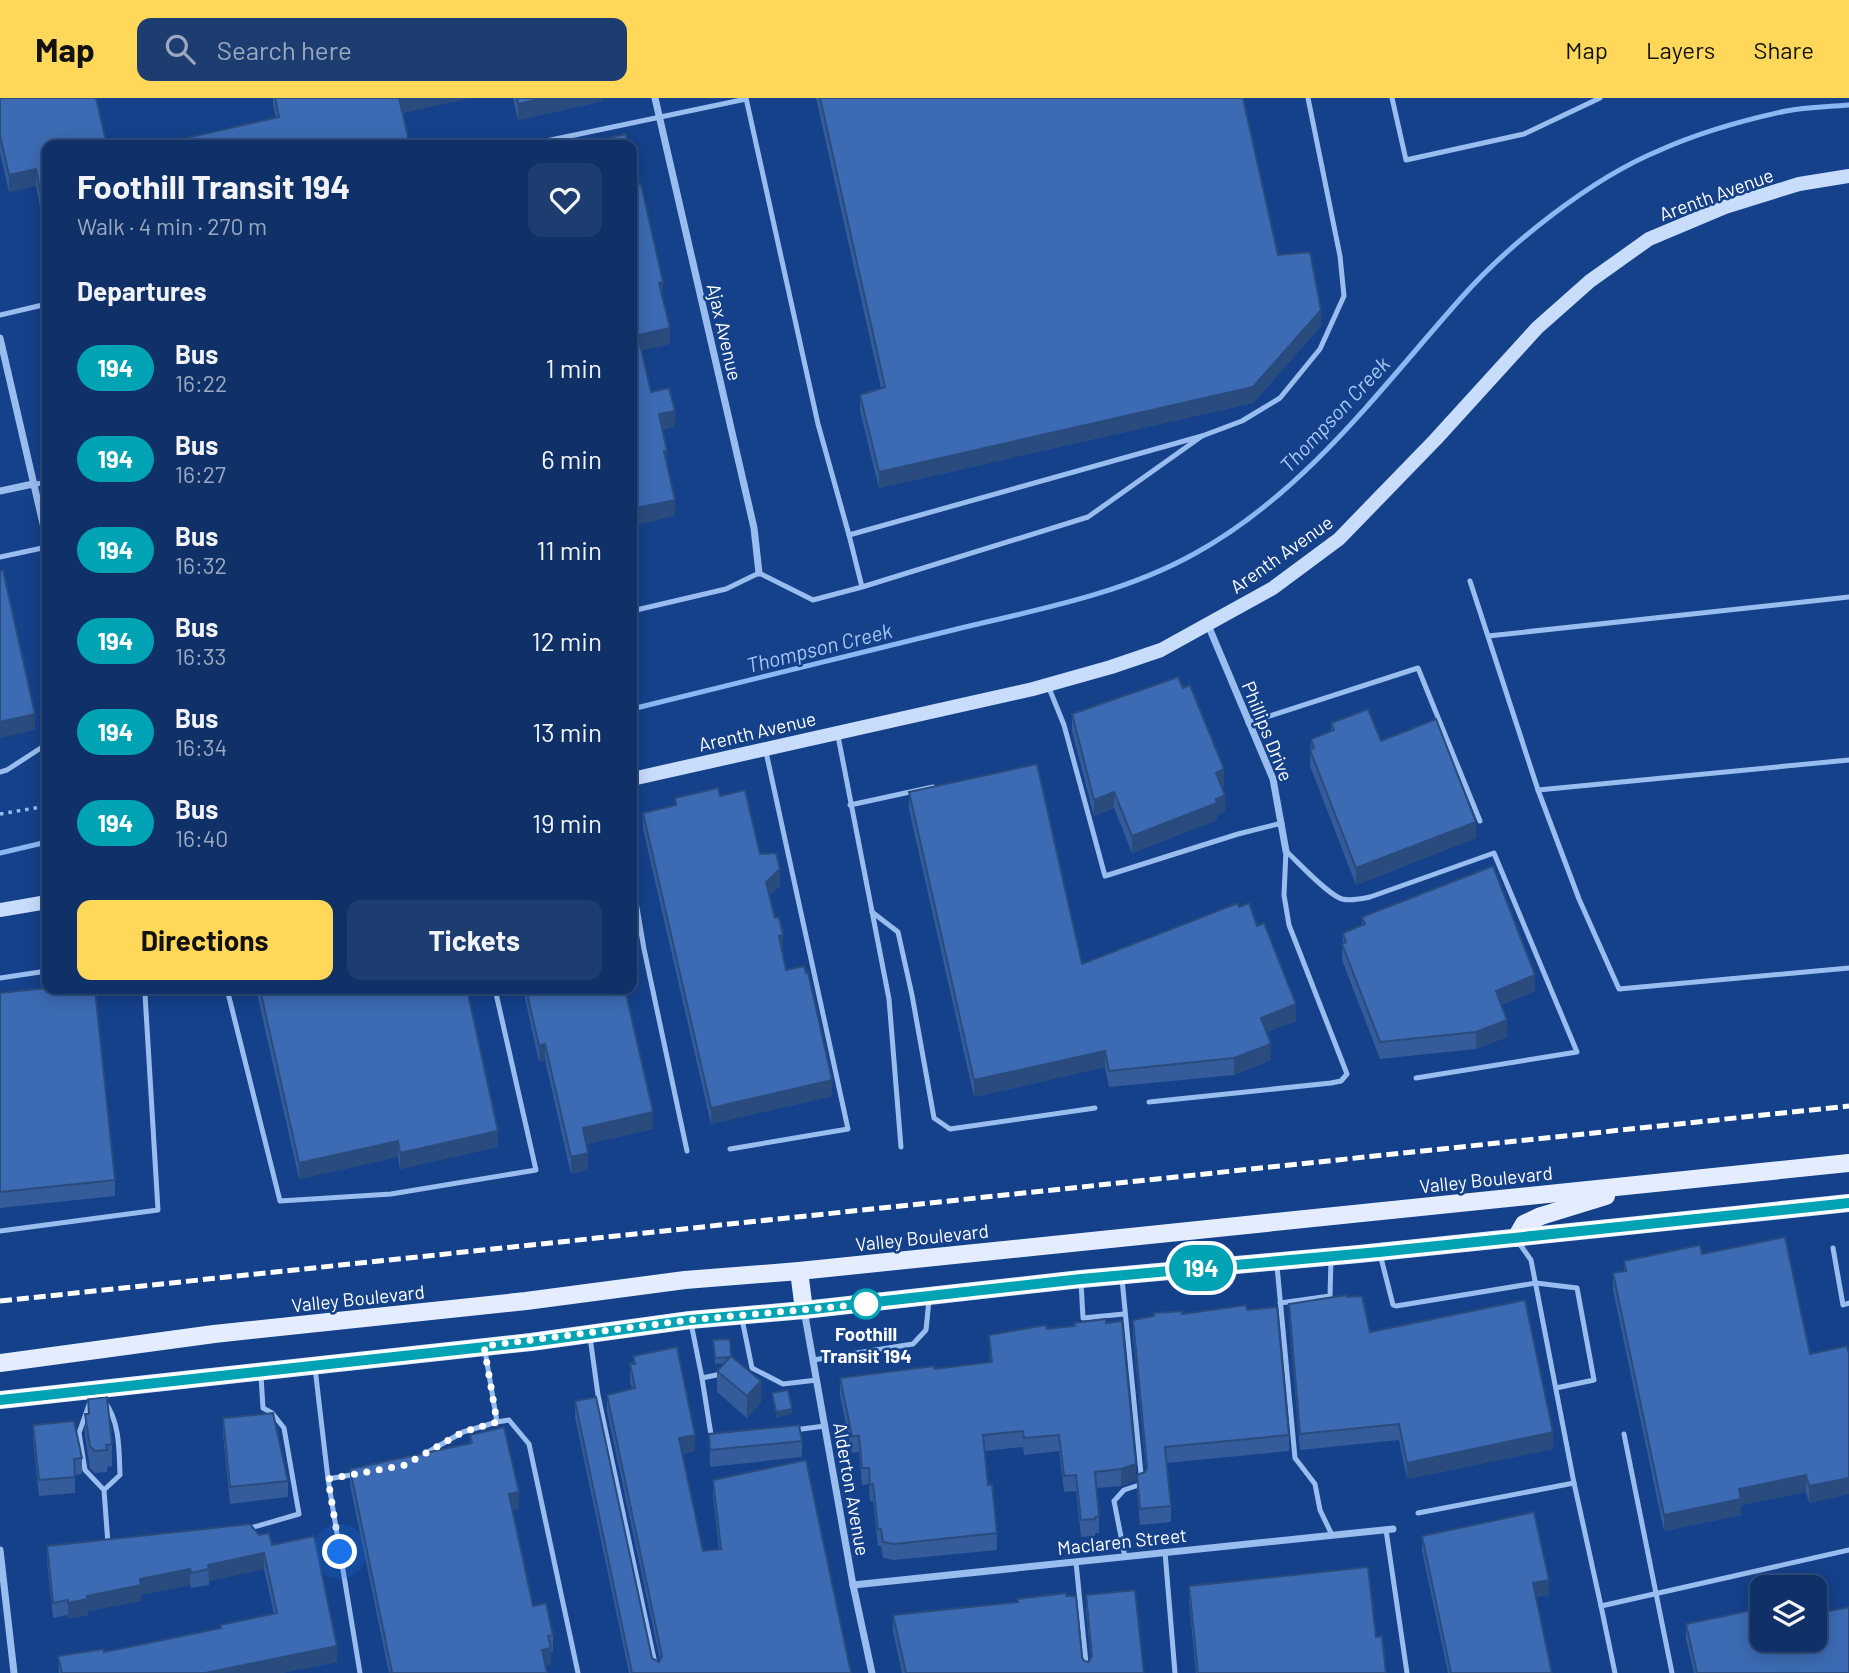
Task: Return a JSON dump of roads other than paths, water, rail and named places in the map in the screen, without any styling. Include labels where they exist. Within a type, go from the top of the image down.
[{"type":"main road","name":"Valley Boulevard","points":[[0,1363],[214,1334],[526,1301],[685,1280],[799,1271],[1849,1163]]},
{"type":"main road","points":[[1516,1238],[1524,1224],[1541,1216],[1646,1184]]},
{"type":"main road","points":[[0,1400],[590,1334],[690,1320],[1849,1203]]},
{"type":"main road","points":[[799,1271],[804,1310]]},
{"type":"street","name":"Ajax Avenue","points":[[655,98],[754,528],[760,573]]},
{"type":"street","name":"Arenth Avenue","points":[[637,778],[1048,685],[1161,650],[1273,588],[1339,539],[1436,439],[1537,328],[1590,281],[1650,239],[1725,206],[1799,184],[1849,176]]},
{"type":"street","points":[[0,338],[42,521]]},
{"type":"street","points":[[0,491],[33,484]]},
{"type":"street","name":"Phillips Drive","points":[[1208,625],[1273,779],[1286,851]]},
{"type":"street","points":[[0,909],[42,903]]},
{"type":"street","name":"Alderton Avenue","points":[[804,1310],[853,1585],[872,1673]]},
{"type":"street","name":"Maclaren Street","points":[[853,1585],[1390,1529]]},
{"type":"street","points":[[0,1550],[4,1628],[14,1673]]},
{"type":"lane","points":[[551,140],[746,98],[818,424],[862,587]]},
{"type":"lane","points":[[849,535],[1202,436],[1242,421],[1280,398],[1320,349],[1345,296],[1340,256],[1308,98]]},
{"type":"lane","points":[[1392,98],[1406,160],[1524,134],[1600,98]]},
{"type":"lane","points":[[0,315],[42,305]]},
{"type":"lane","points":[[637,610],[726,589],[760,573],[813,600],[862,587],[1088,517],[1202,436]]},
{"type":"lane","points":[[33,484],[42,483]]},
{"type":"lane","points":[[0,557],[42,548]]},
{"type":"lane","points":[[1470,581],[1538,790],[1579,899],[1619,989],[1849,968]]},
{"type":"lane","points":[[1488,636],[1849,597]]},
{"type":"lane","points":[[1248,723],[1418,668],[1480,821]]},
{"type":"lane","points":[[1048,685],[1064,725],[1105,876],[1282,823]]},
{"type":"lane","points":[[837,733],[889,999],[901,1147]]},
{"type":"lane","points":[[0,772],[42,747]]},
{"type":"lane","points":[[730,1149],[848,1129],[766,749]]},
{"type":"lane","points":[[1538,790],[1849,760]]},
{"type":"lane","points":[[850,805],[945,785]]},
{"type":"lane","points":[[1286,851],[1340,899],[1354,900],[1370,898],[1494,853],[1577,1052],[1416,1077]]},
{"type":"lane","points":[[1149,1101],[1331,1083],[1341,1081],[1347,1074],[1289,925],[1284,895],[1286,851]]},
{"type":"lane","points":[[637,908],[687,1151]]},
{"type":"lane","points":[[872,912],[898,932],[934,1118],[950,1129],[1095,1108]]},
{"type":"lane","points":[[0,978],[42,972]]},
{"type":"lane","points":[[0,1231],[158,1210],[145,994]]},
{"type":"lane","points":[[228,994],[279,1201],[391,1194],[536,1170],[496,994]]},
{"type":"lane","points":[[1516,1238],[1531,1260],[1574,1483],[1615,1673]]},
{"type":"lane","points":[[1833,1248],[1843,1305],[1849,1303]]},
{"type":"lane","points":[[1379,1252],[1392,1304],[1396,1306],[1536,1283],[1577,1288],[1594,1380],[1556,1388]]},
{"type":"lane","points":[[1280,1303],[1330,1296],[1331,1256]]},
{"type":"lane","points":[[1277,1260],[1295,1458],[1315,1484],[1320,1510],[1332,1535]]},
{"type":"lane","points":[[1122,1276],[1142,1484],[1124,1490],[1114,1501],[1125,1557]]},
{"type":"lane","points":[[1081,1279],[1083,1318],[1124,1314]]},
{"type":"lane","points":[[813,1360],[913,1344],[926,1330],[930,1297]]},
{"type":"lane","points":[[741,1316],[752,1368]]},
{"type":"lane","points":[[690,1320],[712,1441],[725,1440]]},
{"type":"lane","points":[[590,1334],[598,1395],[657,1673]]},
{"type":"lane","points":[[484,1346],[497,1422]]},
{"type":"lane","points":[[315,1364],[328,1479],[360,1673]]},
{"type":"lane","points":[[740,1370],[752,1368],[783,1384],[817,1380]]},
{"type":"lane","points":[[241,1530],[299,1514],[284,1428],[272,1413],[263,1408],[260,1370]]},
{"type":"lane","points":[[702,1378],[727,1373]]},
{"type":"lane","points":[[96,1389],[79,1433],[85,1470],[104,1490],[108,1547],[121,1546]]},
{"type":"lane","points":[[96,1389],[110,1409],[119,1436],[120,1475],[104,1490]]},
{"type":"lane","points":[[415,1459],[463,1432],[509,1420],[529,1444],[578,1673]]},
{"type":"lane","points":[[787,1431],[825,1426]]},
{"type":"lane","points":[[1624,1434],[1672,1673]]},
{"type":"lane","points":[[328,1479],[366,1472]]},
{"type":"lane","points":[[1418,1513],[1574,1483]]},
{"type":"lane","points":[[1390,1529],[1406,1673]]},
{"type":"lane","points":[[1601,1606],[1849,1550]]},
{"type":"lane","points":[[1165,1552],[1175,1673]]},
{"type":"lane","points":[[1076,1562],[1087,1673]]},
{"type":"waterway","name":"Thompson Creek","points":[[637,708],[1077,600],[1166,568],[1234,530],[1306,471],[1370,403],[1481,276],[1527,234],[1579,195],[1632,163],[1705,133],[1786,111],[1849,105]]},
{"type":"waterway","name":"Thompson Creek","points":[[0,853],[42,843]]},
{"type":"railway","points":[[0,1301],[1849,1106]]},
{"type":"place","name":"Foothill Transit 194","points":[[866,1304]]}]
